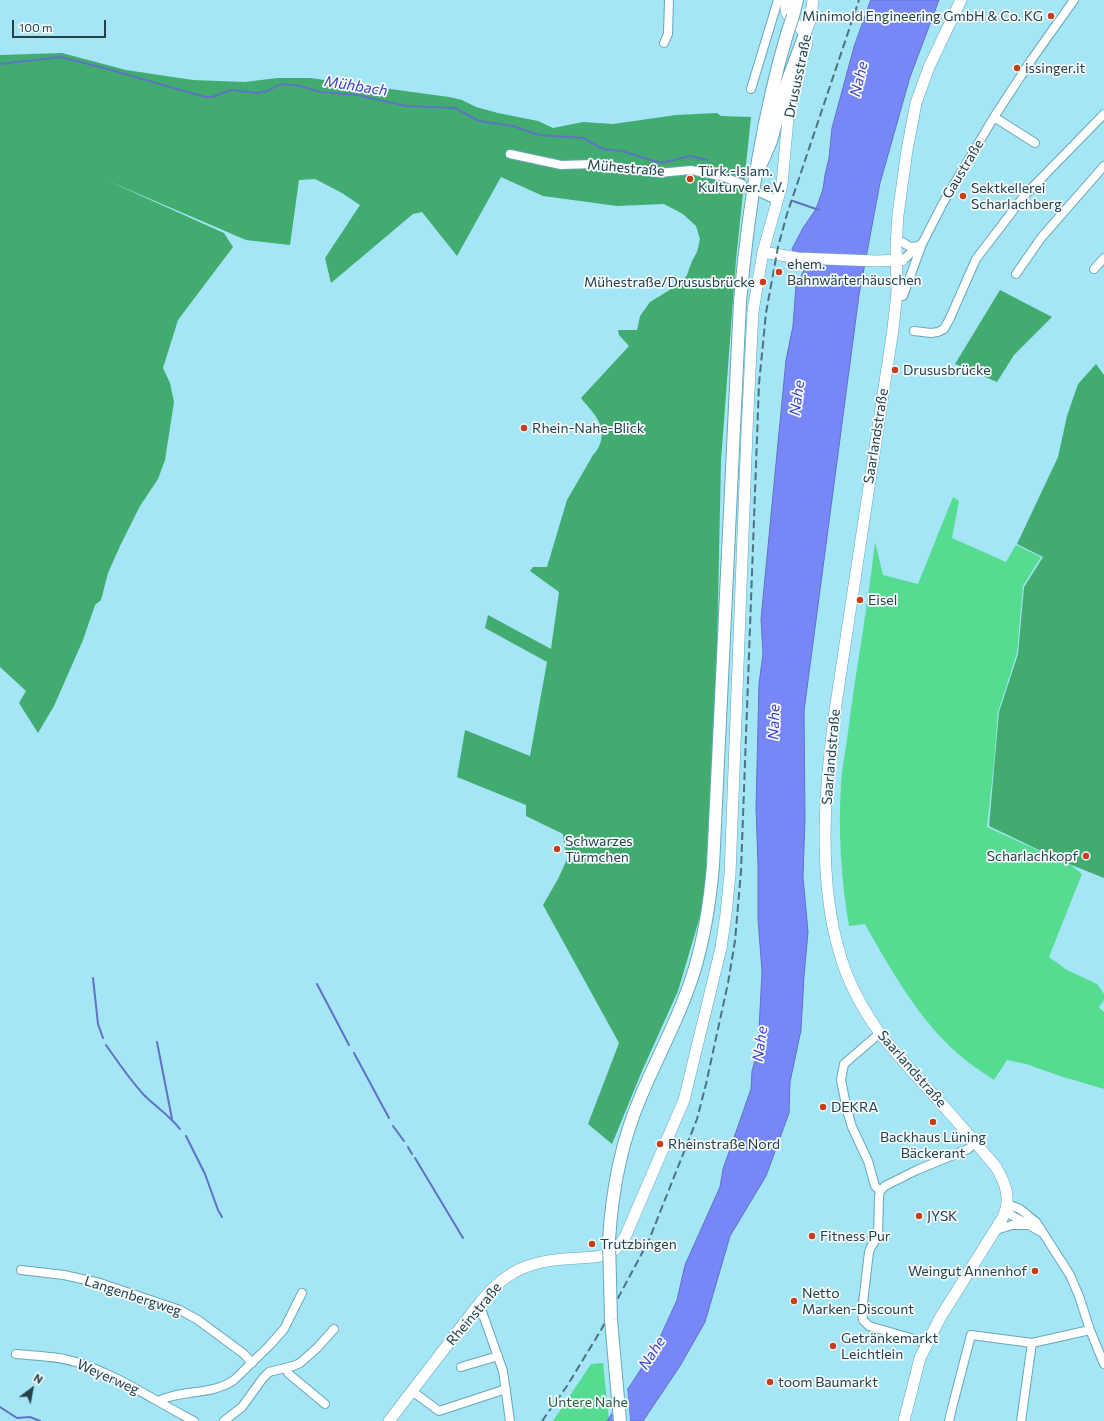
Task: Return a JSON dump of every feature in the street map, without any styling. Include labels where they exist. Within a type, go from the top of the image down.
[{"type":"highway","points":[[620,1421],[611,1320],[609,1240],[611,1208],[615,1184],[627,1136],[641,1097],[675,1020],[695,969],[707,919],[716,812],[740,302],[746,238],[754,180],[768,103],[795,6],[800,0]]},
{"type":"highway","points":[[754,180],[771,142],[786,85],[805,34]]},
{"type":"main road","points":[[787,0],[786,14],[805,34]]},
{"type":"main road","name":"Drususstraße","points":[[763,252],[782,184],[789,107],[807,43],[805,34],[810,21],[813,0]]},
{"type":"main road","points":[[900,261],[896,247],[898,215],[907,150],[916,103],[930,67],[961,0]]},
{"type":"main road","points":[[898,215],[902,242],[900,261]]},
{"type":"main road","points":[[763,252],[798,258],[900,261]]},
{"type":"main road","name":"Rheinstraße","points":[[389,1421],[478,1305],[497,1284],[506,1277],[527,1266],[555,1260],[599,1257],[609,1254],[617,1248],[626,1235],[684,1100],[721,948],[730,874],[751,345],[753,312],[763,252]]},
{"type":"main road","name":"Saarlandstraße","points":[[894,329],[903,296],[900,261]]},
{"type":"main road","name":"Saarlandstraße","points":[[900,261],[894,329],[875,441],[830,748],[825,836],[829,892],[832,917],[839,950],[858,1000],[880,1033],[976,1142],[1001,1175],[1005,1184],[1007,1207]]},
{"type":"main road","points":[[904,1421],[920,1358],[940,1318],[996,1230],[1007,1207]]},
{"type":"street","points":[[664,43],[668,34],[669,0]]},
{"type":"street","points":[[751,89],[778,0]]},
{"type":"street","name":"Gaustraße","points":[[903,296],[918,256],[920,245],[943,203],[994,117],[1032,59],[1074,0]]},
{"type":"street","points":[[914,331],[931,333],[944,329],[976,259],[1025,195],[1104,114]]},
{"type":"street","points":[[994,117],[1035,143]]},
{"type":"street","name":"Mühestraße","points":[[510,154],[561,165],[595,164],[659,173],[692,170],[724,177],[742,184]]},
{"type":"street","points":[[1016,274],[1041,238],[1104,166]]},
{"type":"street","points":[[761,193],[778,201]]},
{"type":"street","points":[[902,242],[910,247],[920,245]]},
{"type":"street","name":"Gaustraße","points":[[900,261],[920,245]]},
{"type":"street","points":[[900,261],[913,261],[918,256]]},
{"type":"street","points":[[1094,269],[1104,258]]},
{"type":"street","points":[[880,1033],[844,1064],[841,1080],[852,1127],[868,1161],[875,1186],[880,1191]]},
{"type":"street","points":[[928,1343],[869,1326],[862,1318],[869,1252],[878,1236],[880,1191],[885,1186],[917,1170],[968,1149],[976,1142]]},
{"type":"street","points":[[1007,1207],[1011,1215],[1043,1233]]},
{"type":"street","points":[[1007,1207],[1020,1209],[1031,1217],[1070,1275],[1104,1364]]},
{"type":"street","points":[[996,1230],[1012,1226],[1028,1225]]},
{"type":"street","name":"Langenbergweg","points":[[21,1270],[64,1275],[100,1283],[180,1310],[198,1320],[226,1340],[244,1354],[252,1363]]},
{"type":"street","points":[[158,1401],[166,1397],[176,1395],[209,1391],[219,1388],[234,1380],[284,1328],[302,1293]]},
{"type":"street","points":[[478,1305],[481,1309],[503,1371],[510,1421]]},
{"type":"street","points":[[224,1421],[242,1407],[266,1374],[300,1363],[309,1356],[334,1329]]},
{"type":"street","points":[[949,1421],[971,1336],[1032,1344],[1090,1330]]},
{"type":"street","points":[[1021,1421],[1032,1344]]},
{"type":"street","name":"Weyerweg","points":[[16,1354],[51,1357],[79,1363],[101,1372],[194,1421]]},
{"type":"street","points":[[461,1368],[498,1356]]},
{"type":"street","points":[[285,1368],[289,1374],[324,1404]]},
{"type":"street","points":[[412,1391],[440,1411],[506,1389]]},
{"type":"green space","points":[[62,53],[126,70],[193,80],[245,82],[277,78],[310,78],[449,97],[498,113],[538,121],[553,128],[583,122],[613,124],[676,115],[717,113],[721,116],[751,117],[736,260],[721,461],[716,697],[704,903],[678,991],[642,1071],[612,1144],[588,1124],[619,1043],[543,905],[558,879],[569,855],[565,849],[563,834],[526,816],[526,805],[457,777],[465,730],[530,756],[547,662],[485,628],[488,615],[551,649],[559,592],[530,571],[533,567],[547,567],[567,500],[600,444],[602,435],[601,426],[593,412],[581,398],[629,346],[619,335],[618,330],[637,330],[640,316],[650,302],[681,283],[687,275],[697,252],[700,239],[696,226],[683,214],[664,204],[617,206],[543,196],[501,177],[457,256],[422,212],[413,214],[331,283],[325,258],[360,205],[342,193],[315,179],[299,180],[290,245],[246,240],[106,180],[224,233],[233,247],[178,320],[163,368],[170,383],[174,402],[165,460],[158,479],[140,506],[120,546],[108,573],[101,600],[95,605],[83,640],[54,706],[38,733],[19,703],[26,691],[0,667],[0,55]]},
{"type":"green space","points":[[1000,290],[1052,317],[1014,355],[997,382],[955,364]]},
{"type":"green space","points":[[1096,364],[1104,375],[1104,878],[1064,862],[989,826],[999,712],[1018,654],[1024,587],[1043,557],[1017,544],[1058,457],[1067,416],[1078,384]]},
{"type":"green space","points":[[953,497],[959,501],[952,538],[1006,562],[1016,545],[1041,557],[1023,586],[1017,653],[998,712],[987,827],[1072,866],[1082,874],[1049,957],[1067,970],[1097,984],[1104,994],[1104,1000],[1099,1007],[1104,1012],[1104,1089],[1026,1064],[1007,1060],[994,1080],[961,1057],[917,1009],[884,958],[865,924],[849,926],[841,855],[841,784],[875,542],[883,575],[918,584]]},
{"type":"green space","name":"Untere Nahe","points":[[603,1363],[609,1421],[553,1421],[591,1364]]},
{"type":"water","name":"Nahe","points":[[871,0],[939,0],[910,77],[880,183],[859,295],[804,711],[805,818],[803,877],[808,932],[801,1030],[790,1082],[789,1113],[766,1176],[730,1236],[705,1322],[680,1366],[643,1421],[607,1421],[656,1346],[677,1300],[685,1265],[720,1187],[723,1169],[751,1089],[752,1071],[758,1050],[762,971],[758,919],[756,808],[759,684],[763,654],[761,619],[786,360],[793,326],[796,286],[805,268],[799,266],[792,249],[803,228],[816,209],[823,189],[829,158],[832,128],[854,47]]},
{"type":"pier","points":[[627,1388],[630,1421],[613,1421],[612,1410]]},
{"type":"waterway","name":"Mühbach","points":[[0,64],[60,57],[205,97],[212,97],[231,90],[257,93],[268,91],[278,85],[286,84],[301,86],[320,92],[357,95],[406,106],[455,108],[479,121],[513,126],[539,135],[583,138],[603,149],[622,151],[661,163],[690,156],[707,160]]},
{"type":"waterway","name":"Mühbach","points":[[793,201],[819,210]]},
{"type":"waterway","points":[[93,978],[98,1024],[103,1038]]},
{"type":"waterway","points":[[317,984],[349,1045]]},
{"type":"waterway","points":[[157,1042],[172,1119]]},
{"type":"waterway","points":[[106,1045],[124,1071],[139,1089],[180,1129]]},
{"type":"waterway","points":[[354,1053],[389,1118]]},
{"type":"waterway","points":[[393,1126],[404,1141]]},
{"type":"waterway","points":[[186,1136],[205,1174],[222,1217]]},
{"type":"waterway","points":[[408,1147],[412,1154]]},
{"type":"waterway","points":[[415,1158],[463,1238]]},
{"type":"waterway","points":[[0,1407],[17,1418],[30,1417],[40,1421]]},
{"type":"railway","points":[[542,1421],[567,1386],[601,1330],[649,1240],[697,1119],[706,1084],[728,983],[735,941],[741,871],[759,384],[766,313],[778,247],[787,214],[859,0]]},
{"type":"place","name":"Minimold Engineering GmbH & Co. KG","points":[[1051,16]]},
{"type":"place","name":"issinger.it","points":[[1017,68]]},
{"type":"place","name":"Türk.-Islam. Kulturver. e.V.","points":[[690,179]]},
{"type":"place","name":"Sektkellerei Scharlachberg","points":[[963,196]]},
{"type":"place","name":"ehem. Bahnwärterhäuschen","points":[[779,272]]},
{"type":"place","name":"Mühestraße/Drususbrücke","points":[[763,282]]},
{"type":"place","name":"Drususbrücke","points":[[895,370]]},
{"type":"place","name":"Rhein-Nahe-Blick","points":[[524,428]]},
{"type":"place","name":"Eisel","points":[[860,600]]},
{"type":"place","name":"Schwarzes Türmchen","points":[[557,849]]},
{"type":"place","name":"Scharlachkopf","points":[[1086,856]]},
{"type":"place","name":"DEKRA","points":[[823,1107]]},
{"type":"place","name":"Backhaus Lüning Bäckerant","points":[[933,1122]]},
{"type":"place","name":"Rheinstraße Nord","points":[[660,1144]]},
{"type":"place","name":"JYSK","points":[[919,1216]]},
{"type":"place","name":"Fitness Pur","points":[[812,1236]]},
{"type":"place","name":"Trutzbingen","points":[[592,1244]]},
{"type":"place","name":"Weingut Annenhof","points":[[1035,1271]]},
{"type":"place","name":"Netto Marken-Discount","points":[[794,1301]]},
{"type":"place","name":"Getränkemarkt Leichtlein","points":[[833,1346]]},
{"type":"place","name":"toom Baumarkt","points":[[770,1382]]}]
